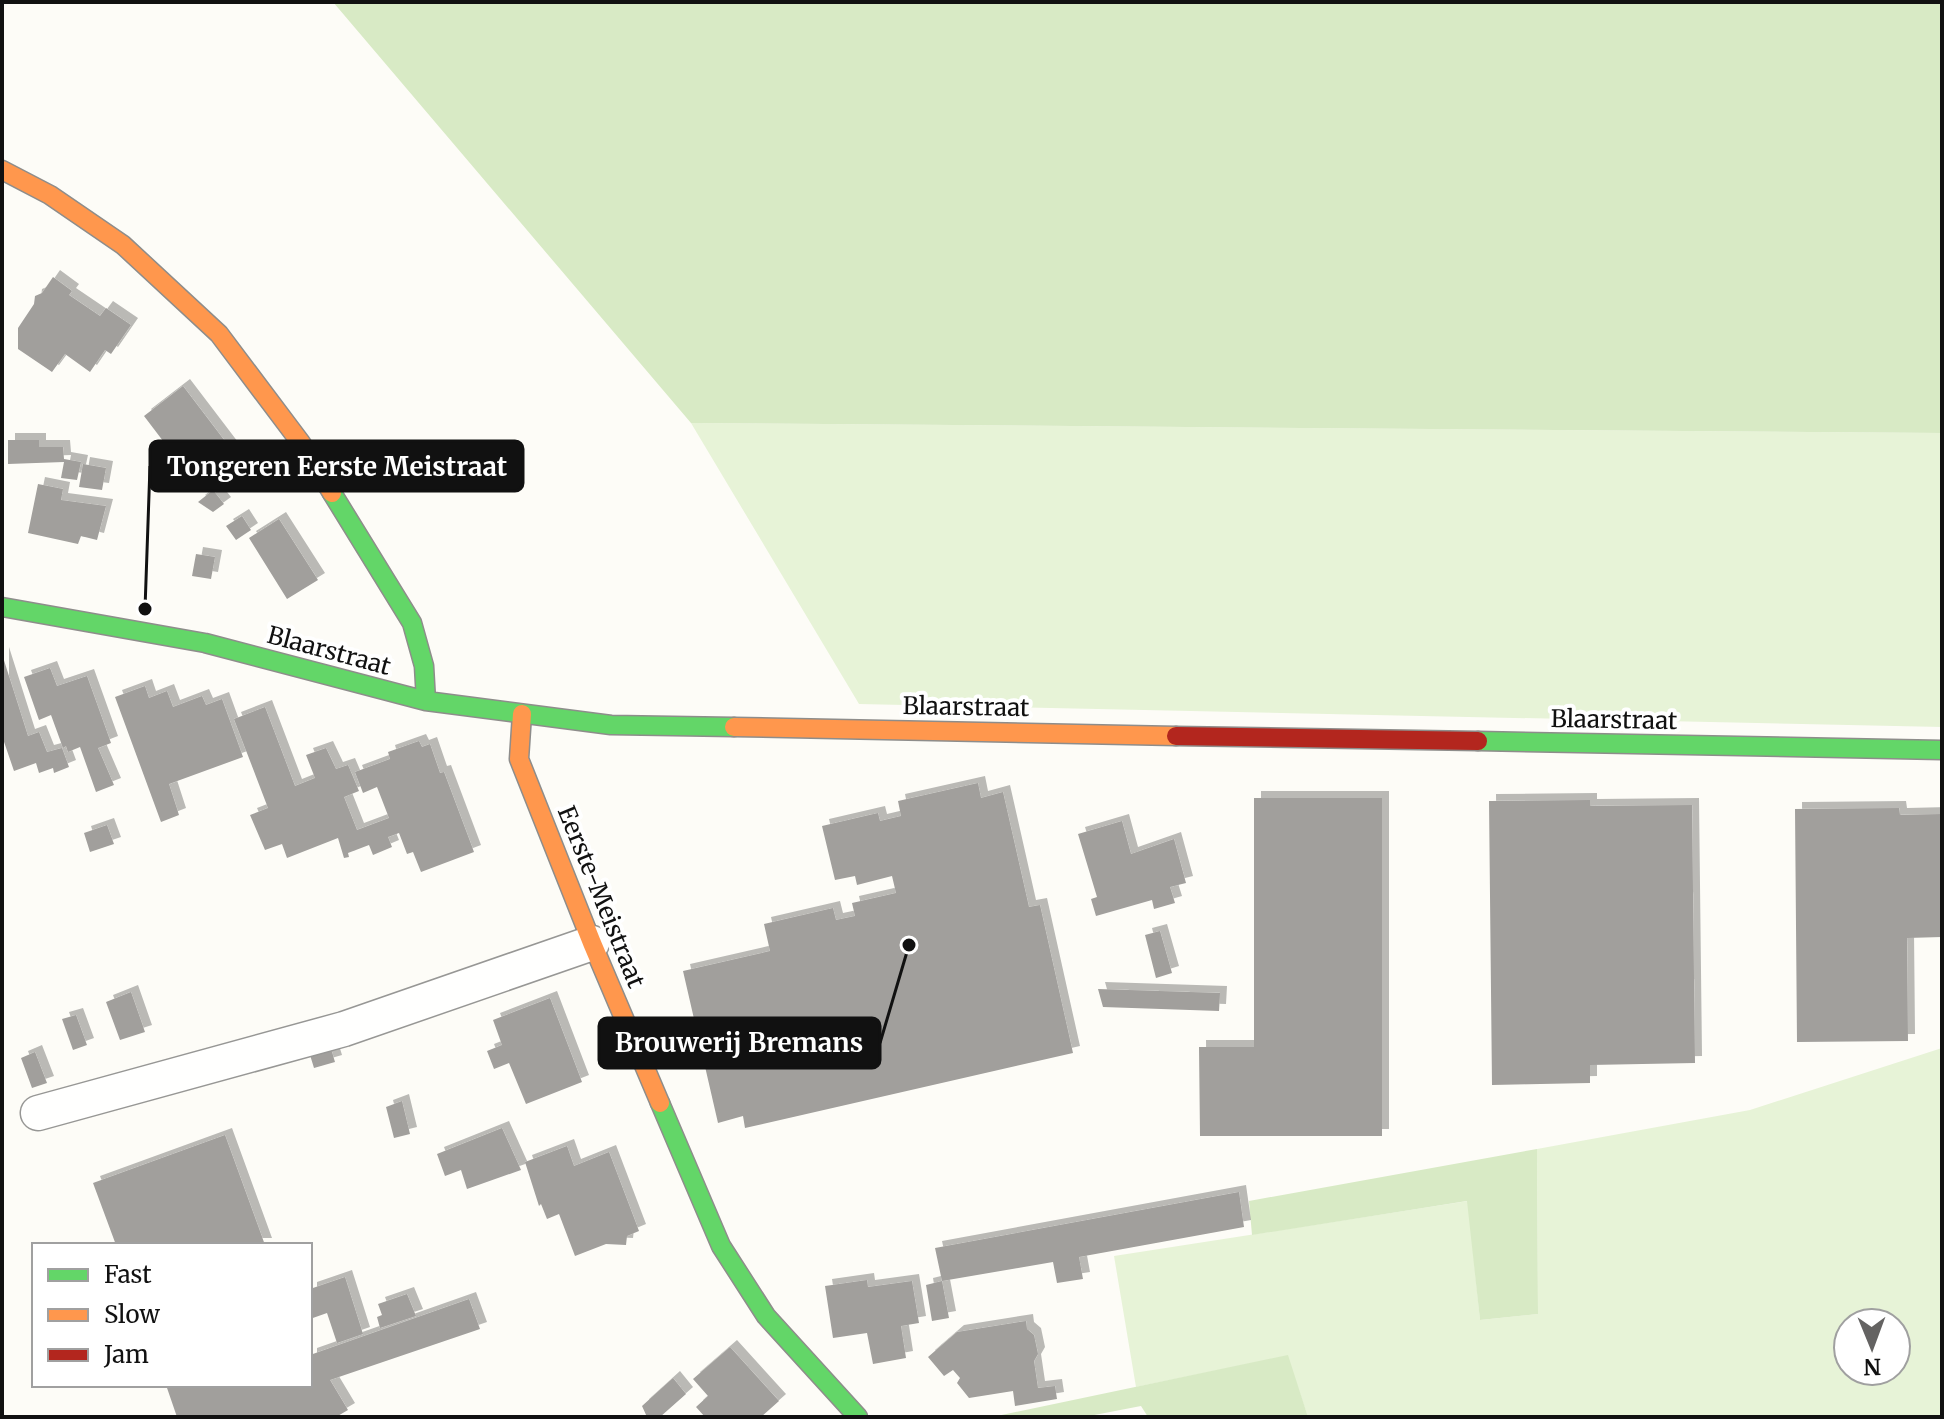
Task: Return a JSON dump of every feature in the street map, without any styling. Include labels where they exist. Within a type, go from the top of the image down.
[{"type":"street","points":[[2,170],[50,195],[123,245],[219,334],[301,443],[412,623],[424,666],[426,701]]},
{"type":"street","name":"Blaarstraat","points":[[2,607],[205,643],[426,701],[611,725],[1942,750]]},
{"type":"street","name":"Eerste-Meistraat","points":[[522,714],[519,759],[592,943],[721,1246],[766,1316],[858,1417]]},
{"type":"street","points":[[38,1113],[344,1029],[592,943]]},
{"type":"green space","points":[[333,2],[1942,2],[1942,433],[691,423]]},
{"type":"green space","points":[[691,423],[1942,433],[1942,727],[859,704]]},
{"type":"green space","points":[[1942,1048],[1942,1417],[1308,1417],[1287,1356],[1136,1387],[1114,1256],[1468,1201],[1480,1320],[1538,1314],[1537,1149],[1750,1110]]},
{"type":"green space","points":[[1537,1149],[1538,1314],[1480,1320],[1467,1201],[1252,1235],[1249,1201]]},
{"type":"green space","points":[[1288,1355],[1308,1417],[1148,1417],[1141,1406],[1084,1417],[992,1417]]},
{"type":"building","points":[[53,277],[72,291],[69,295],[100,316],[106,308],[131,325],[111,354],[105,350],[90,372],[65,354],[52,372],[18,349],[18,328],[34,304],[35,296],[42,293]]},
{"type":"building","points":[[183,386],[234,453],[195,483],[144,416]]},
{"type":"building","points":[[8,440],[39,440],[39,447],[63,447],[64,459],[81,462],[77,480],[61,478],[64,462],[8,464]]},
{"type":"building","points":[[83,464],[106,468],[102,490],[79,487]]},
{"type":"building","points":[[38,484],[63,489],[61,500],[106,506],[97,540],[81,536],[78,544],[28,533]]},
{"type":"building","points":[[213,490],[224,504],[213,512],[198,502]]},
{"type":"building","points":[[242,516],[251,530],[236,540],[226,526]]},
{"type":"building","points":[[279,519],[318,580],[287,599],[249,538]]},
{"type":"building","points":[[196,554],[215,557],[211,579],[192,576]]},
{"type":"building","points":[[2,654],[28,736],[39,732],[47,752],[62,748],[69,767],[54,773],[53,768],[39,773],[36,763],[14,771],[2,736]]},
{"type":"building","points":[[50,668],[57,686],[87,676],[111,743],[98,748],[114,785],[96,792],[80,747],[68,752],[66,746],[63,748],[51,715],[39,720],[24,677]]},
{"type":"building","points":[[145,686],[149,698],[167,691],[173,707],[202,696],[206,705],[222,699],[243,757],[169,784],[179,815],[161,822],[115,697]]},
{"type":"building","points":[[265,707],[295,786],[315,778],[306,755],[326,748],[336,769],[348,765],[359,791],[344,797],[357,830],[389,818],[377,787],[363,793],[355,772],[390,759],[388,752],[419,741],[422,747],[430,744],[440,773],[444,772],[474,852],[421,872],[413,852],[407,854],[399,833],[388,837],[392,847],[373,855],[369,845],[348,853],[349,857],[344,858],[338,838],[287,858],[282,844],[265,850],[250,815],[268,808],[234,719]]},
{"type":"building","points":[[978,783],[981,798],[1003,792],[1029,907],[1040,905],[1073,1053],[745,1128],[743,1116],[718,1123],[683,971],[770,951],[764,924],[833,908],[836,920],[855,916],[852,903],[896,893],[892,876],[857,885],[855,876],[835,880],[822,826],[878,813],[880,821],[901,816],[898,801]]},
{"type":"building","points":[[1254,798],[1382,798],[1382,1136],[1200,1136],[1199,1047],[1254,1047]]},
{"type":"building","points":[[1590,800],[1590,806],[1692,805],[1695,1063],[1590,1065],[1590,1083],[1492,1085],[1489,801]]},
{"type":"building","points":[[1899,808],[1900,815],[1942,814],[1942,937],[1907,938],[1908,1041],[1797,1042],[1795,809]]},
{"type":"building","points":[[1122,821],[1131,854],[1174,839],[1186,883],[1170,887],[1175,903],[1154,909],[1152,900],[1096,916],[1091,899],[1097,897],[1078,834]]},
{"type":"building","points":[[107,825],[114,844],[90,852],[84,833]]},
{"type":"building","points":[[1160,931],[1172,973],[1156,978],[1145,935]]},
{"type":"building","points":[[1098,989],[1220,993],[1219,1011],[1103,1007]]},
{"type":"building","points":[[131,992],[145,1032],[120,1040],[106,1002]]},
{"type":"building","points":[[550,998],[582,1082],[526,1104],[509,1063],[494,1069],[487,1051],[502,1045],[493,1020]]},
{"type":"building","points":[[76,1015],[87,1045],[73,1050],[62,1019]]},
{"type":"building","points":[[331,1049],[335,1062],[314,1068],[310,1055]]},
{"type":"building","points":[[35,1052],[47,1083],[32,1088],[21,1058]]},
{"type":"building","points":[[402,1101],[410,1134],[394,1138],[386,1107]]},
{"type":"building","points":[[502,1128],[521,1170],[467,1189],[461,1170],[445,1176],[437,1154]]},
{"type":"building","points":[[225,1135],[264,1243],[115,1243],[93,1183]]},
{"type":"building","points":[[567,1146],[574,1166],[609,1152],[639,1231],[627,1236],[626,1245],[606,1244],[575,1256],[559,1214],[547,1219],[541,1204],[539,1206],[525,1162]]},
{"type":"building","points":[[1239,1192],[1244,1227],[1079,1257],[1083,1279],[1057,1283],[1053,1262],[942,1281],[935,1248]]},
{"type":"building","points":[[345,1277],[363,1334],[337,1343],[327,1313],[312,1318],[312,1288]]},
{"type":"building","points":[[867,1280],[868,1287],[912,1281],[919,1323],[901,1326],[906,1358],[873,1364],[867,1333],[833,1338],[825,1286]]},
{"type":"building","points":[[942,1281],[949,1318],[932,1321],[926,1285]]},
{"type":"building","points":[[407,1294],[416,1316],[380,1328],[377,1317],[382,1315],[378,1304]]},
{"type":"building","points":[[469,1299],[480,1329],[330,1380],[348,1410],[336,1417],[177,1417],[167,1387],[312,1387],[312,1354]]},
{"type":"building","points":[[1026,1321],[1027,1329],[1034,1335],[1038,1354],[1034,1361],[1038,1388],[1055,1386],[1057,1399],[1015,1406],[1013,1391],[969,1398],[957,1383],[960,1378],[953,1370],[944,1376],[928,1357],[957,1332]]},
{"type":"building","points":[[730,1347],[779,1401],[761,1417],[705,1417],[696,1407],[708,1396],[693,1379]]},
{"type":"building","points":[[673,1378],[686,1394],[660,1417],[647,1417],[642,1406]]},
{"type":"traffic: fast","points":[[332,493],[412,623],[424,666],[426,701]]},
{"type":"traffic: fast","points":[[2,607],[205,643],[426,701],[611,725],[734,727]]},
{"type":"traffic: fast","points":[[1478,741],[1942,750]]},
{"type":"traffic: fast","points":[[660,1103],[721,1246],[766,1316],[858,1417]]},
{"type":"traffic: slow","points":[[2,170],[50,195],[123,245],[219,334],[301,443],[332,493]]},
{"type":"traffic: slow","points":[[522,714],[519,759],[660,1103]]},
{"type":"traffic: slow","points":[[734,727],[1176,736]]},
{"type":"traffic: jam","points":[[1176,736],[1478,741]]},
{"type":"place","name":"Tongeren Eerste Meistraat","points":[[145,609]]},
{"type":"place","name":"Brouwerij Bremans","points":[[909,945]]}]
